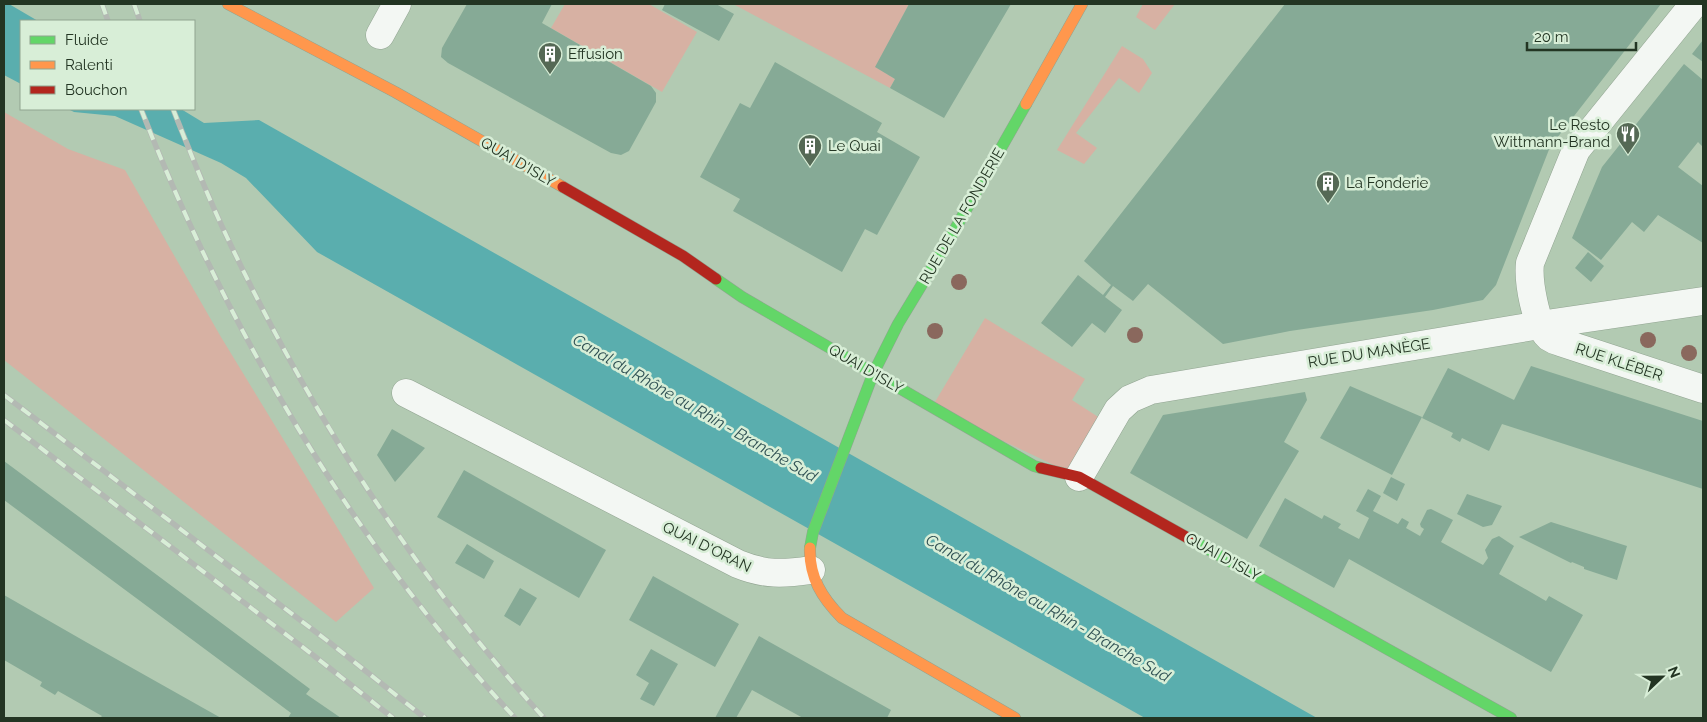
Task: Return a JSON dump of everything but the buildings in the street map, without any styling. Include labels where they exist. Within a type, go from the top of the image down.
[{"type":"street","name":"QUAI D'ISLY","points":[[228,4],[395,92],[675,251],[742,297],[1034,466],[1079,477],[1511,718]]},
{"type":"street","points":[[380,35],[397,4]]},
{"type":"street","name":"RUE DE LA FONDERIE","points":[[810,564],[810,545],[813,532],[873,374],[898,324],[950,238],[1082,4]]},
{"type":"street","points":[[1540,325],[1529,275],[1530,263],[1576,150],[1694,4]]},
{"type":"street","name":"RUE DU MANÈGE","points":[[1079,477],[1118,410],[1130,399],[1151,390],[1540,325],[1703,301]]},
{"type":"street","name":"RUE KLÉBER","points":[[1540,325],[1549,337],[1560,342],[1703,389]]},
{"type":"street","name":"QUAI D'ORAN","points":[[406,393],[738,564],[772,574],[810,564]]},
{"type":"street","points":[[810,564],[820,594],[842,618],[1015,718]]},
{"type":"shaded area","points":[[565,4],[649,4],[697,32],[662,92],[551,28]]},
{"type":"shaded area","points":[[733,4],[909,4],[876,67],[895,79],[890,88]]},
{"type":"shaded area","points":[[1143,4],[1175,4],[1155,30],[1136,17]]},
{"type":"shaded area","points":[[1122,46],[1143,59],[1152,73],[1139,93],[1119,78],[1076,133],[1097,148],[1084,164],[1057,150]]},
{"type":"shaded area","points":[[4,112],[68,149],[125,170],[221,337],[374,588],[336,622],[4,360]]},
{"type":"shaded area","points":[[985,318],[1085,379],[1072,400],[1109,424],[1079,477],[932,407]]},
{"type":"water","points":[[4,4],[9,4],[36,20],[20,20],[20,83],[4,75]]},
{"type":"water","name":"Canal du Rhône au Rhin - Branche Sud","points":[[70,110],[183,110],[204,123],[259,120],[1317,718],[1145,718],[317,252],[246,178],[221,163],[115,116]]},
{"type":"railway","points":[[102,4],[108,20]]},
{"type":"railway","points":[[134,4],[140,20]]},
{"type":"railway","points":[[141,110],[175,192],[213,273],[255,353],[300,431],[348,506],[400,580],[456,650],[515,718]]},
{"type":"railway","points":[[173,110],[227,237],[293,366],[329,428],[368,490],[409,549],[497,664],[544,718]]},
{"type":"railway","points":[[4,395],[329,642],[425,718]]},
{"type":"railway","points":[[4,420],[393,718]]},
{"type":"traffic: fast","points":[[810,548],[813,532],[873,374],[898,324],[950,238],[1026,104]]},
{"type":"traffic: fast","points":[[716,279],[742,297],[1034,466],[1041,468]]},
{"type":"traffic: fast","points":[[1188,538],[1511,718]]},
{"type":"traffic: slow","points":[[228,4],[395,92],[563,187]]},
{"type":"traffic: slow","points":[[1026,104],[1082,4]]},
{"type":"traffic: slow","points":[[810,548],[814,578],[828,603],[842,618],[1015,718]]},
{"type":"traffic: jam","points":[[563,187],[683,256],[716,279]]},
{"type":"traffic: jam","points":[[1041,468],[1079,477],[1188,538]]},
{"type":"place","name":"Effusion","points":[[550,75]]},
{"type":"place","name":"Le Resto Wittmann-Brand","points":[[1628,155]]},
{"type":"place","name":"Le Quai","points":[[810,167]]},
{"type":"place","name":"La Fonderie","points":[[1328,204]]}]
